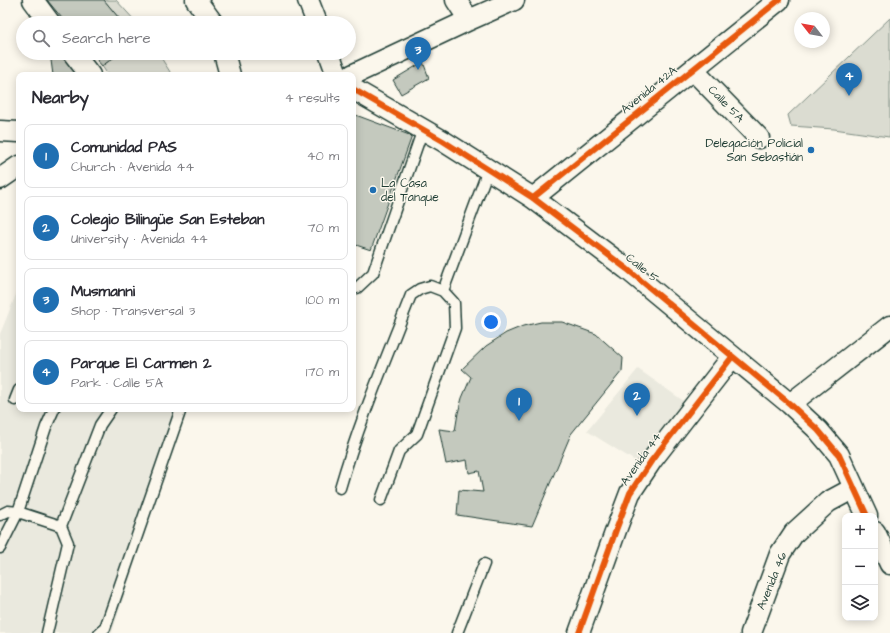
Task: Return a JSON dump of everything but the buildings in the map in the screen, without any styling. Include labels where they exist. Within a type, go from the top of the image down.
[{"type":"street","points":[[33,0],[45,16]]},
{"type":"street","points":[[196,0],[208,16]]},
{"type":"street","points":[[308,0],[314,16]]},
{"type":"street","points":[[456,0],[469,20]]},
{"type":"street","points":[[356,73],[514,0]]},
{"type":"street","name":"Avenida 42A","points":[[533,198],[779,0]]},
{"type":"street","points":[[78,60],[88,72]]},
{"type":"street","points":[[226,60],[229,72]]},
{"type":"street","points":[[332,60],[336,72]]},
{"type":"street","name":"Calle 5A","points":[[693,70],[758,138]]},
{"type":"street","name":"Calle 5","points":[[356,91],[423,129],[533,198],[627,269],[790,404],[818,430],[839,455],[866,513]]},
{"type":"street","points":[[0,131],[16,132]]},
{"type":"street","points":[[0,179],[16,168]]},
{"type":"street","points":[[790,404],[890,326]]},
{"type":"street","name":"Avenida 44","points":[[579,633],[630,493],[652,460],[732,357]]},
{"type":"street","name":"Avenida 46","points":[[751,633],[780,554],[794,533],[828,502],[854,488]]},
{"type":"street","points":[[878,538],[890,564]]},
{"type":"lane","points":[[356,288],[373,273],[423,129]]},
{"type":"lane","points":[[443,292],[488,170]]},
{"type":"lane","points":[[340,488],[351,450],[411,295],[420,289],[430,286],[443,292],[454,303],[456,318],[455,328],[417,434],[399,451],[380,500]]},
{"type":"lane","points":[[0,548],[18,512],[46,427],[53,412]]},
{"type":"lane","points":[[47,633],[68,543],[61,526],[100,425],[109,412]]},
{"type":"lane","points":[[100,633],[105,628],[180,412]]},
{"type":"lane","points":[[0,515],[8,511],[18,512],[61,526]]},
{"type":"lane","points":[[457,633],[484,564]]},
{"type":"shaded area","points":[[104,0],[116,0],[131,16],[117,16]]},
{"type":"shaded area","points":[[890,18],[890,136],[834,129],[791,126],[788,115]]},
{"type":"shaded area","points":[[110,60],[162,60],[170,72],[106,72],[102,66]]},
{"type":"shaded area","points":[[16,294],[16,412],[184,412],[112,633],[0,633],[0,334]]},
{"type":"shaded area","points":[[638,369],[685,402],[640,464],[587,431]]},
{"type":"cycle path","points":[[533,198],[779,0]]},
{"type":"cycle path","points":[[356,91],[443,141],[533,198],[627,269],[790,404],[818,430],[839,455],[866,513]]},
{"type":"cycle path","points":[[579,633],[630,493],[652,460],[732,357]]},
{"type":"place","name":"Musmanni","points":[[418,70]]},
{"type":"place","name":"Parque El Carmen 2","points":[[849,96]]},
{"type":"place","name":"Delegación Policial San Sebastián","points":[[811,150]]},
{"type":"place","name":"La Casa del Tanque","points":[[373,190]]},
{"type":"place","name":"Colegio Bilingüe San Esteban","points":[[637,416]]},
{"type":"place","name":"Comunidad PAS","points":[[519,421]]}]
